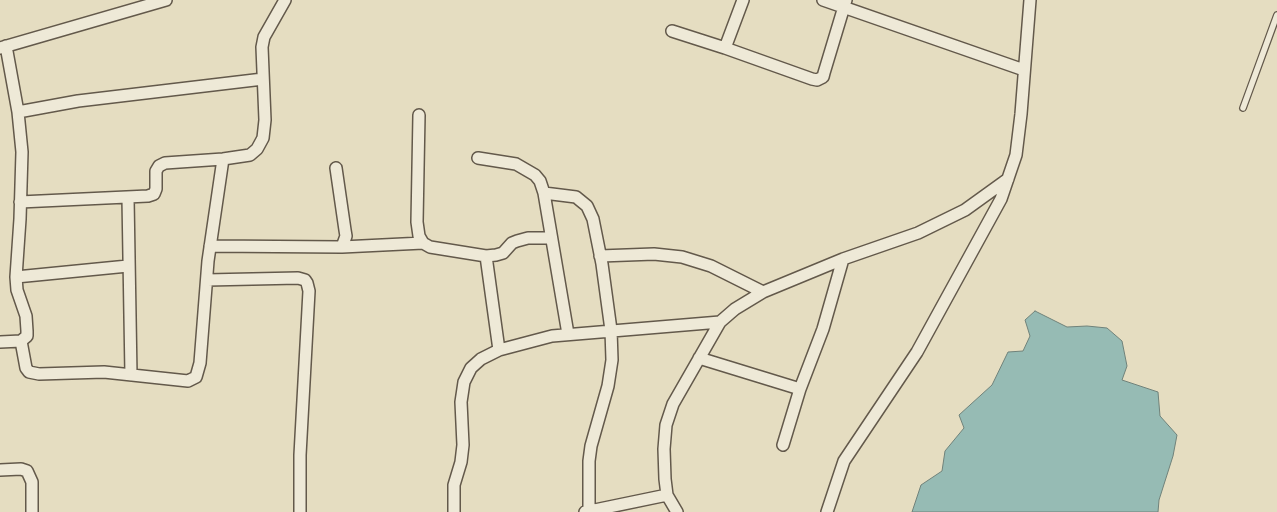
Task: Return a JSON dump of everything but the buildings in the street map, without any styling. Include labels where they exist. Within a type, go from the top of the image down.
[{"type":"street","points":[[0,342],[21,342],[27,336],[26,316],[17,290],[16,277],[22,152],[18,112],[3,47],[166,0]]},
{"type":"street","points":[[20,202],[148,196],[154,194],[156,189],[156,171],[159,166],[165,163],[223,159],[250,154],[257,149],[263,138],[265,120],[262,53],[264,37],[285,0]]},
{"type":"street","points":[[725,48],[743,0]]},
{"type":"street","points":[[823,0],[845,4],[1024,70]]},
{"type":"street","points":[[827,512],[844,461],[922,344],[1001,200],[1016,155],[1030,0]]},
{"type":"street","points":[[672,31],[812,80],[820,79],[824,74],[845,4]]},
{"type":"street","points":[[18,112],[78,101],[263,79]]},
{"type":"street","points":[[419,115],[417,222],[419,236],[423,243],[430,247],[486,256],[503,252],[512,243],[517,241],[528,238],[551,238]]},
{"type":"street","points":[[478,158],[516,164],[535,174],[540,181],[544,193],[568,334]]},
{"type":"street","points":[[21,342],[26,368],[30,372],[38,374],[104,372],[188,381],[196,377],[200,364],[210,246],[223,159]]},
{"type":"street","points":[[336,168],[346,230],[342,247]]},
{"type":"street","points":[[677,512],[667,495],[665,480],[666,425],[673,404],[720,322],[735,309],[763,292],[843,259],[918,233],[965,210],[1008,179]]},
{"type":"street","points":[[544,193],[576,197],[587,206],[592,219],[600,256],[611,330],[612,360],[608,386],[591,446],[587,512],[667,495]]},
{"type":"street","points":[[128,198],[130,375]]},
{"type":"street","points":[[210,246],[342,247],[423,243]]},
{"type":"street","points":[[600,256],[654,254],[682,257],[712,266],[763,292]]},
{"type":"street","points":[[486,256],[499,350]]},
{"type":"street","points":[[783,445],[800,389],[823,329],[843,259]]},
{"type":"street","points":[[16,277],[128,266]]},
{"type":"street","points":[[207,280],[298,278],[305,280],[307,283],[309,291],[300,446],[300,512]]},
{"type":"street","points":[[454,512],[454,484],[461,462],[463,445],[461,402],[464,382],[472,368],[481,360],[499,350],[552,336],[720,322]]},
{"type":"street","points":[[699,358],[800,389]]},
{"type":"street","points":[[0,470],[21,468],[28,471],[32,482],[32,512]]},
{"type":"lane","points":[[1243,108],[1277,15]]},
{"type":"water","points":[[1035,311],[1067,327],[1107,328],[1122,341],[1127,366],[1122,380],[1158,392],[1160,416],[1177,435],[1173,456],[1159,500],[1158,512],[912,512],[921,485],[942,471],[945,451],[964,428],[959,415],[992,385],[1008,352],[1023,351],[1030,336],[1025,320]]}]
